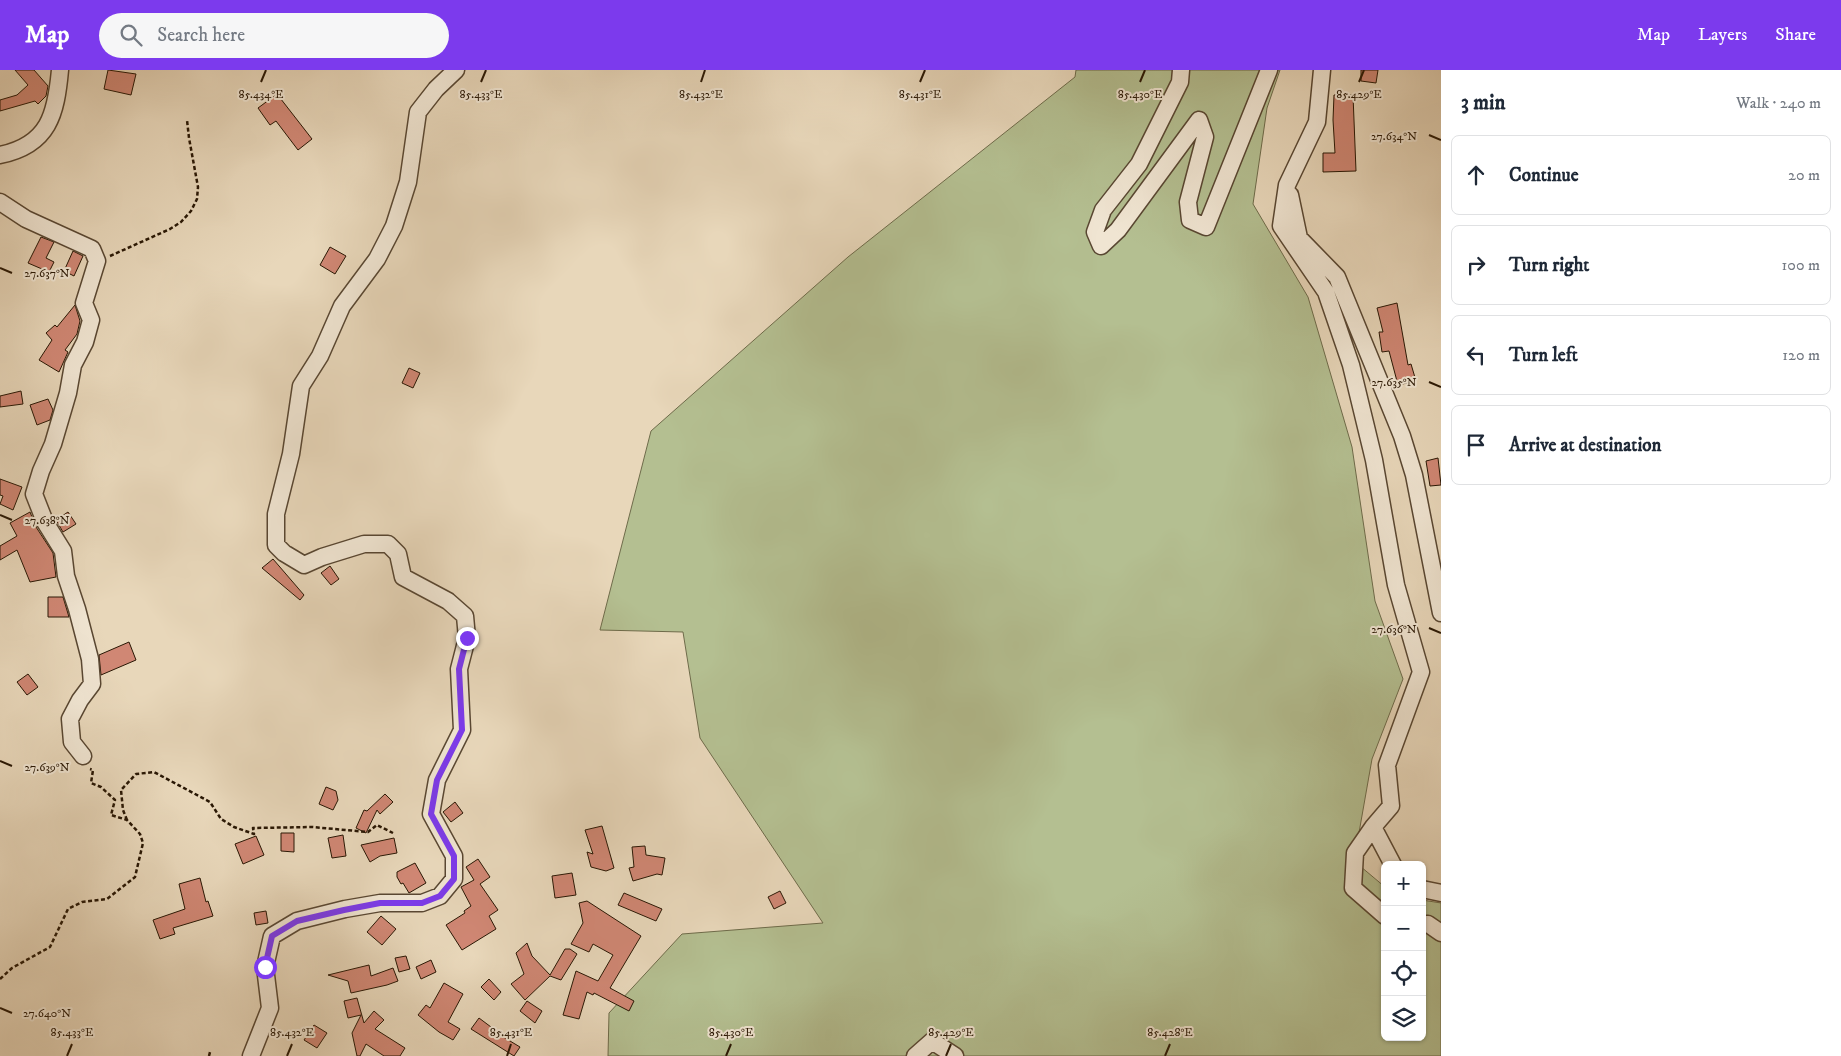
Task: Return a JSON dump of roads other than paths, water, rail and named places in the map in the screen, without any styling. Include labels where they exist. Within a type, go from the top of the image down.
[{"type":"street","points":[[0,155],[27,147],[47,126],[58,97],[60,70]]},
{"type":"street","points":[[251,1056],[270,1008],[265,967],[272,936],[297,921],[344,910],[380,903],[422,903],[440,896],[454,879],[454,856],[431,814],[437,780],[462,730],[459,669],[467,638],[465,616],[448,602],[403,577],[398,554],[388,544],[364,544],[322,557],[304,565],[284,553],[276,545],[276,514],[291,454],[301,386],[320,356],[342,306],[377,259],[394,226],[408,182],[418,112],[436,89],[456,70]]},
{"type":"street","points":[[1181,70],[1180,82],[1139,164],[1103,210],[1095,232],[1102,246],[1118,230],[1198,120],[1206,137],[1188,202],[1190,220],[1206,227],[1270,70]]},
{"type":"street","points":[[1322,70],[1317,122],[1288,185],[1281,226],[1326,292],[1351,365],[1374,460],[1396,585],[1421,672],[1387,765],[1391,806],[1373,827],[1355,853],[1353,888],[1381,912]]},
{"type":"street","points":[[1288,185],[1299,238],[1338,277],[1402,436],[1414,475],[1441,613]]},
{"type":"street","points":[[0,202],[26,219],[92,249],[97,261],[84,303],[91,320],[85,342],[73,365],[68,393],[53,444],[41,471],[34,494],[45,522],[63,551],[66,576],[90,659],[92,684],[80,700],[70,719],[72,742],[83,756]]},
{"type":"street","points":[[1373,827],[1391,861]]},
{"type":"street","points":[[1426,889],[1441,893]]},
{"type":"street","points":[[1426,924],[1441,933]]},
{"type":"street","points":[[915,1056],[932,1041],[955,1056]]}]
